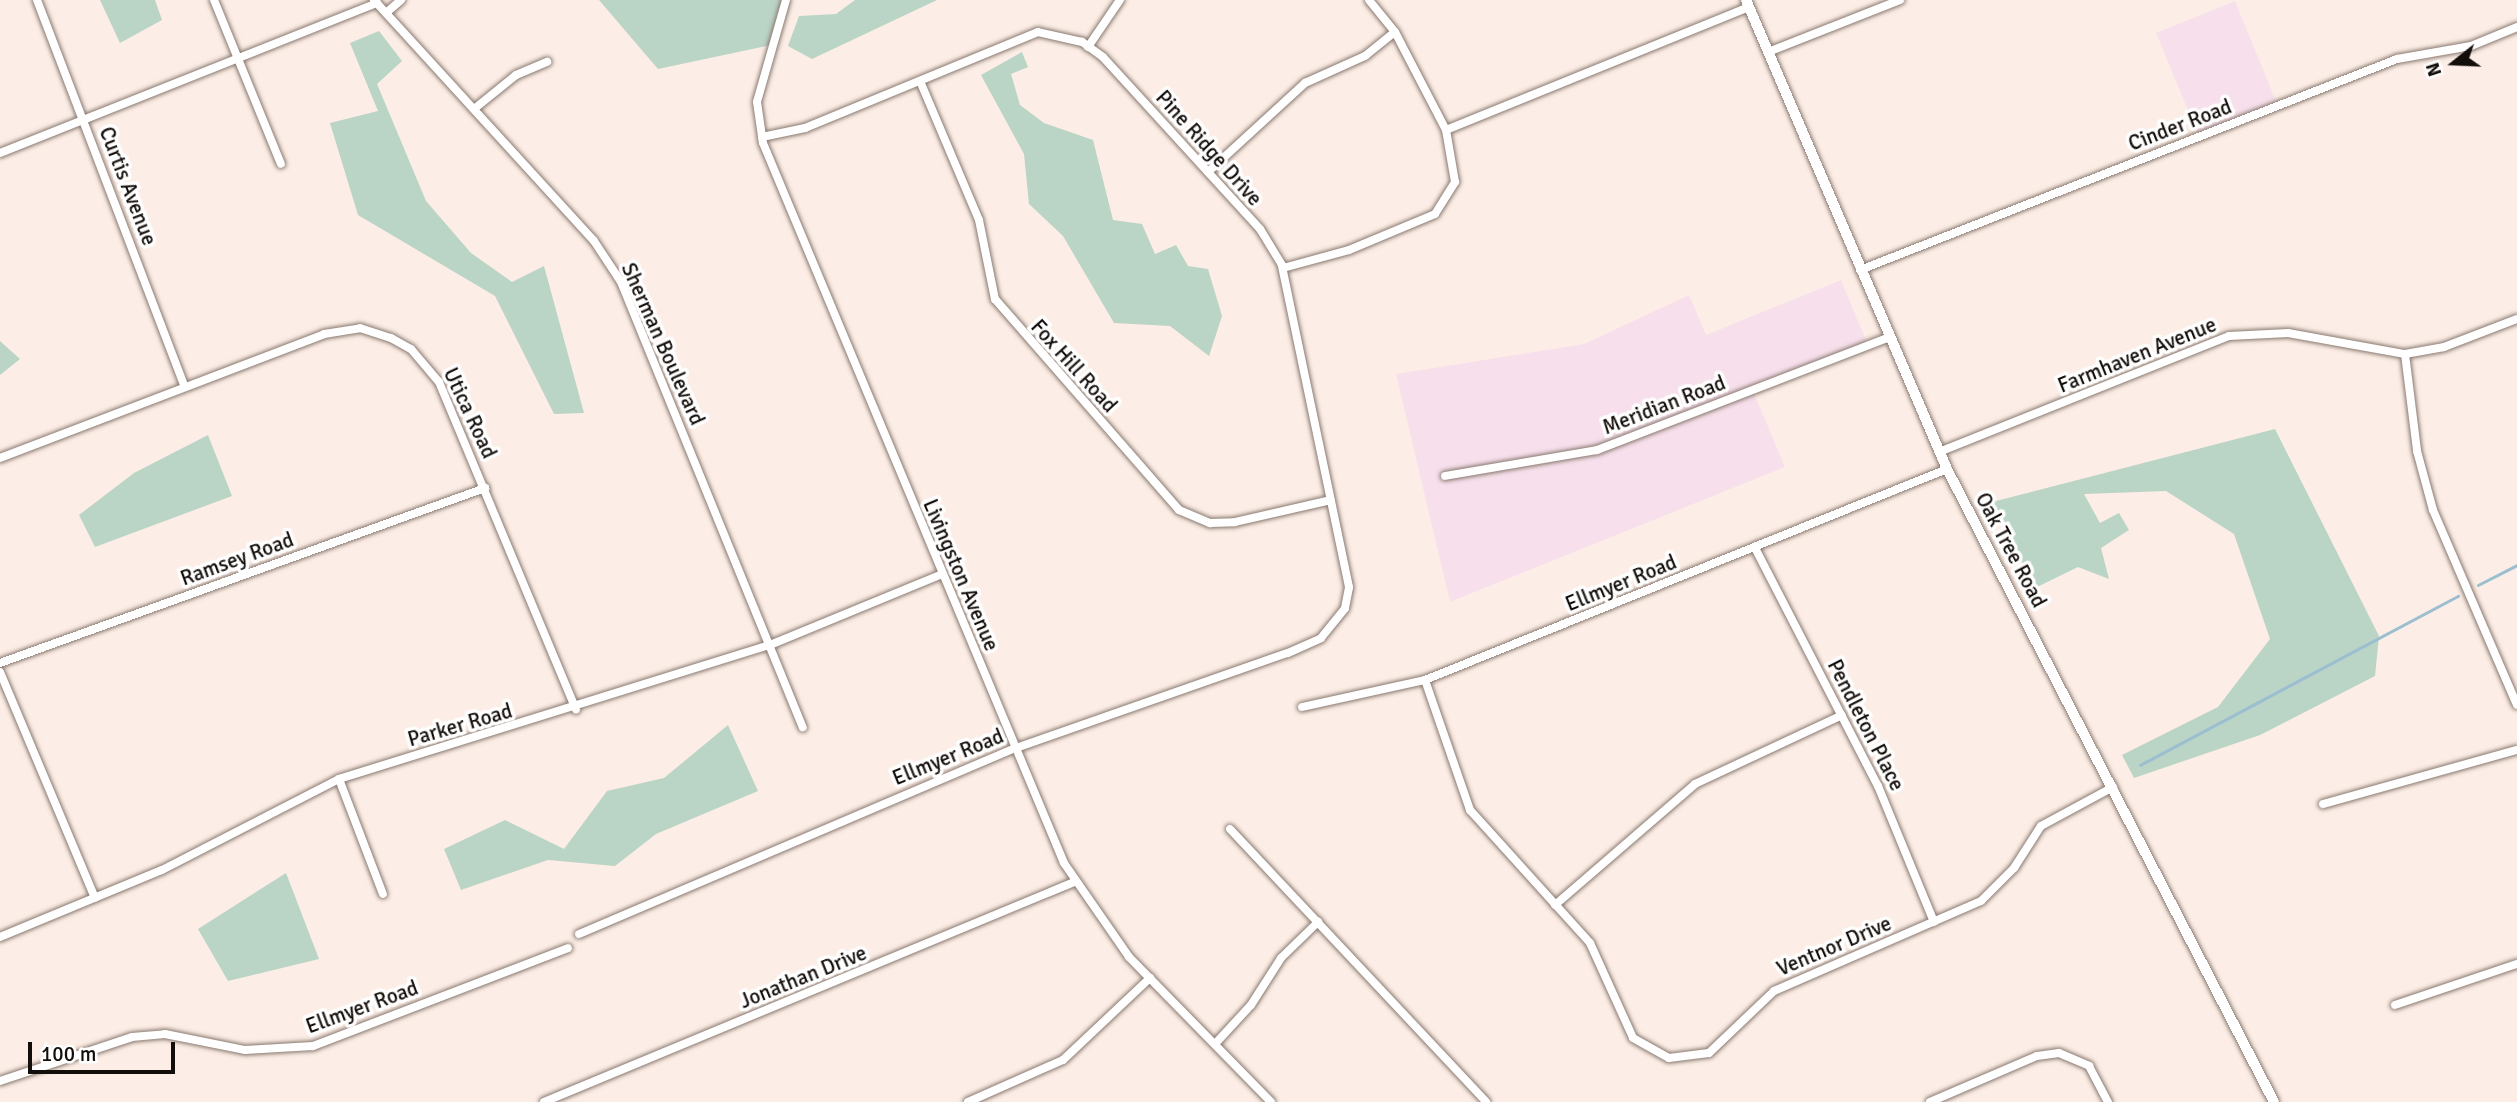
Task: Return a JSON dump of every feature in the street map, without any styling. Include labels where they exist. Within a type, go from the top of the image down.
[{"type":"main road","name":"Oak Tree Road","points":[[1747,4],[1888,338],[1947,469],[2274,1102]]},
{"type":"street","name":"Curtis Avenue","points":[[37,0],[184,385]]},
{"type":"street","points":[[214,0],[281,164]]},
{"type":"street","points":[[386,13],[401,0]]},
{"type":"street","name":"Livingston Avenue","points":[[786,0],[757,102],[762,137],[942,574],[1074,882],[1150,978],[1271,1102]]},
{"type":"street","points":[[1088,47],[1120,0]]},
{"type":"street","points":[[1283,268],[1349,250],[1435,214],[1455,182],[1446,130],[1395,32],[1369,0]]},
{"type":"street","points":[[1768,52],[1900,0]]},
{"type":"street","points":[[0,153],[376,1]]},
{"type":"street","name":"Sherman Boulevard","points":[[376,1],[594,241],[621,282],[803,727]]},
{"type":"street","points":[[1446,130],[1747,4]]},
{"type":"street","name":"Cinder Road","points":[[1860,270],[2397,59],[2470,46],[2517,27]]},
{"type":"street","name":"Pine Ridge Drive","points":[[762,137],[805,128],[1038,32],[1088,47],[1260,229],[1283,268],[1349,587],[1335,625]]},
{"type":"street","points":[[1208,172],[1305,83],[1365,56],[1395,32]]},
{"type":"street","points":[[474,109],[516,75],[547,62]]},
{"type":"street","name":"Fox Hill Road","points":[[920,81],[979,220],[995,299],[1180,510],[1210,523],[1235,522],[1331,500]]},
{"type":"street","name":"Farmhaven Avenue","points":[[1939,452],[2229,336],[2288,333],[2405,354],[2444,347],[2517,319]]},
{"type":"street","name":"Utica Road","points":[[0,458],[184,385],[332,331],[374,331],[427,365],[485,488],[576,710]]},
{"type":"street","name":"Meridian Road","points":[[1445,476],[1597,450],[1888,338]]},
{"type":"street","points":[[2405,354],[2417,451],[2432,510],[2517,705]]},
{"type":"street","name":"Ellmyer Road","points":[[1302,707],[1425,680],[1947,469]]},
{"type":"street","name":"Ramsey Road","points":[[0,663],[485,488]]},
{"type":"street","name":"Pendleton Place","points":[[1755,548],[1910,853],[1934,922]]},
{"type":"street","name":"Parker Road","points":[[0,937],[95,898],[339,779],[576,710],[769,645],[942,574]]},
{"type":"street","name":"Ellmyer Road","points":[[579,934],[1016,748],[1129,704],[1252,668],[1321,638],[1335,625]]},
{"type":"street","points":[[0,671],[95,898]]},
{"type":"street","name":"Ventnor Drive","points":[[1425,680],[1470,810],[1598,953],[1633,1038],[1656,1054],[1683,1059],[1723,1044],[1773,991],[1934,922],[1997,890],[2056,814],[2113,787]]},
{"type":"street","points":[[1555,905],[1695,784],[1842,715]]},
{"type":"street","points":[[2323,804],[2517,750]]},
{"type":"street","points":[[339,779],[383,894]]},
{"type":"street","points":[[1230,829],[1486,1102]]},
{"type":"street","name":"Jonathan Drive","points":[[544,1102],[1074,882]]},
{"type":"street","points":[[1214,1044],[1251,1005],[1281,958],[1318,922]]},
{"type":"street","name":"Ellmyer Road","points":[[0,1081],[132,1037],[165,1034],[245,1050],[313,1046],[568,948]]},
{"type":"street","points":[[2395,1005],[2517,964]]},
{"type":"street","points":[[968,1102],[1063,1060],[1150,978]]},
{"type":"street","points":[[1930,1102],[1946,1099],[2036,1056],[2059,1053],[2090,1066],[2108,1102]]},
{"type":"shaded area","points":[[2235,1],[2278,106],[2199,137],[2156,33]]},
{"type":"shaded area","points":[[1841,280],[1868,345],[1753,391],[1785,467],[1450,602],[1396,374],[1584,344],[1689,295],[1706,335]]},
{"type":"green space","points":[[100,0],[155,0],[162,20],[120,43]]},
{"type":"green space","points":[[599,0],[787,0],[771,45],[658,69]]},
{"type":"green space","points":[[855,0],[937,0],[812,59],[788,46],[799,16],[836,14]]},
{"type":"green space","points":[[379,31],[402,61],[377,84],[426,201],[471,253],[512,282],[544,266],[584,413],[554,414],[495,296],[358,215],[330,123],[378,111],[350,43]]},
{"type":"green space","points":[[1022,52],[1028,67],[1011,74],[1020,105],[1044,123],[1093,140],[1113,220],[1142,224],[1155,254],[1176,245],[1188,266],[1208,269],[1222,316],[1209,356],[1170,326],[1114,323],[1063,236],[1029,204],[1024,154],[981,75]]},
{"type":"green space","points":[[0,341],[20,359],[0,375]]},
{"type":"green space","points":[[2275,429],[2379,636],[2375,676],[2260,735],[2134,778],[2122,755],[2218,707],[2270,639],[2234,534],[2166,491],[2084,494],[2100,523],[2119,513],[2129,530],[2101,548],[2109,579],[2078,567],[2035,588],[1992,502]]},
{"type":"green space","points":[[208,435],[232,496],[95,547],[79,515],[134,473]]},
{"type":"green space","points":[[728,725],[758,791],[656,834],[615,866],[548,860],[461,890],[444,849],[505,820],[564,849],[607,791],[664,778]]},
{"type":"green space","points":[[286,873],[319,959],[228,981],[198,929]]},
{"type":"waterway","points":[[2478,585],[2517,565]]},
{"type":"waterway","points":[[2140,765],[2458,596]]}]
